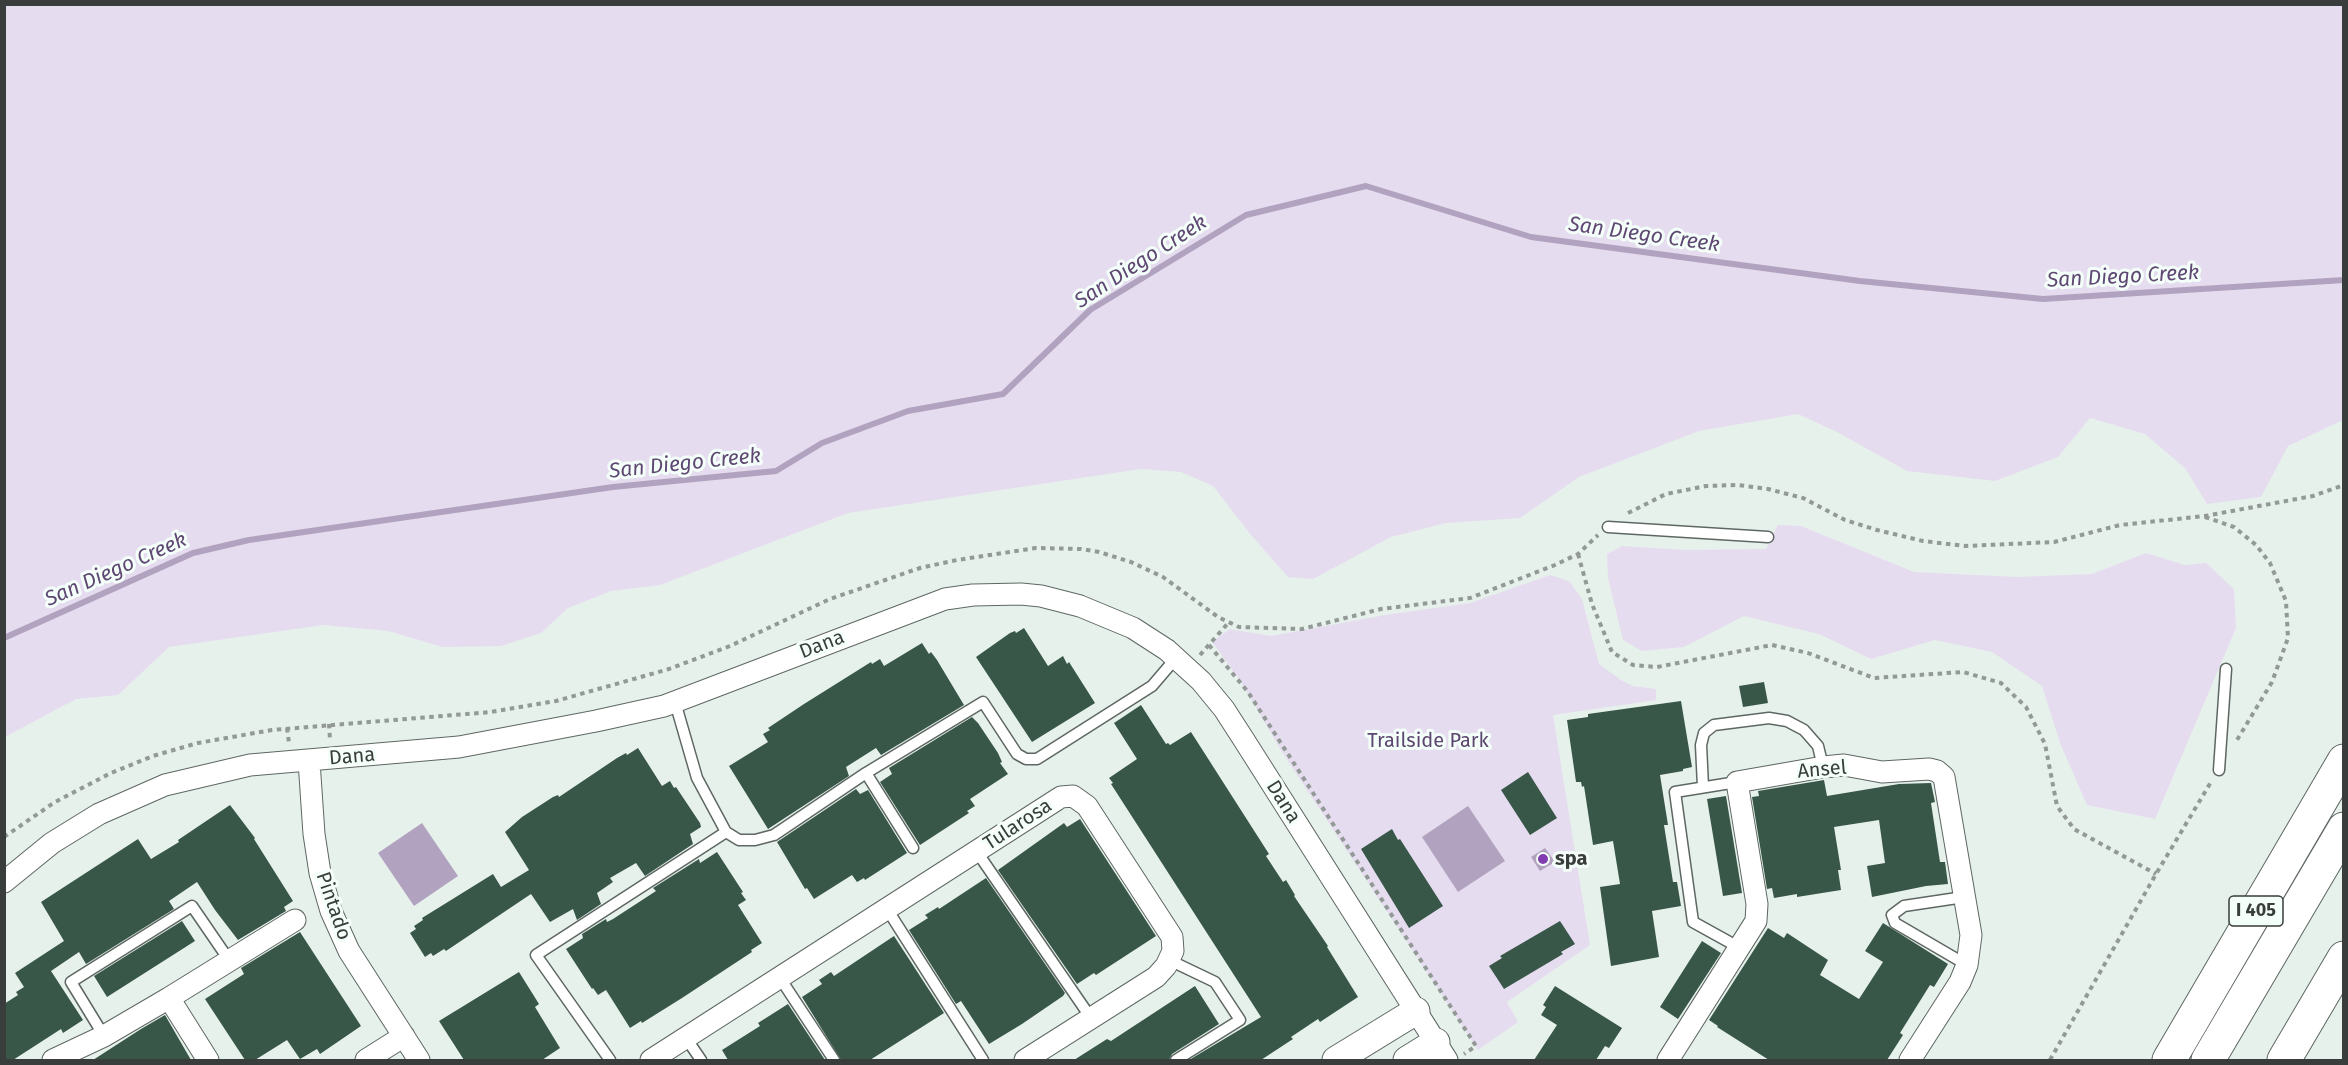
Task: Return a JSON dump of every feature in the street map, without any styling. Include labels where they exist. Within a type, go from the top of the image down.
[{"type":"highway","name":"I 405","points":[[2169,1060],[2343,761]]},
{"type":"highway","points":[[2208,1060],[2343,829]]},
{"type":"highway","points":[[2284,1060],[2343,958]]},
{"type":"street","name":"Dana","points":[[4,882],[52,843],[99,814],[165,785],[250,765],[459,747],[596,721],[675,702],[863,628],[959,596],[1021,594],[1041,596],[1080,606],[1133,628],[1182,663],[1224,709],[1416,1011],[1450,1052]]},
{"type":"street","name":"Pintado","points":[[309,761],[314,834],[331,911],[349,951],[419,1060]]},
{"type":"street","name":"Ansel","points":[[1737,782],[1823,766],[1844,765],[1882,772],[1929,769],[1937,771],[1944,777],[1971,936],[1967,965],[1960,982],[1910,1060]]},
{"type":"street","points":[[1668,1060],[1756,921],[1756,904],[1737,782]]},
{"type":"street","name":"Tularosa","points":[[651,1060],[1062,797],[1073,796],[1087,806],[1172,937],[1173,951],[1169,960]]},
{"type":"street","name":"Pintado","points":[[53,1060],[104,1036],[295,920]]},
{"type":"street","points":[[1025,1060],[1156,977],[1169,960]]},
{"type":"street","points":[[169,998],[208,1060]]},
{"type":"street","points":[[1336,1060],[1416,1011]]},
{"type":"street","points":[[366,1060],[404,1036]]},
{"type":"street","points":[[1407,1060],[1450,1052]]},
{"type":"lane","points":[[1608,527],[1768,537]]},
{"type":"lane","points":[[675,702],[697,778],[726,832],[739,840],[755,840],[774,835],[866,773],[983,702],[1017,754],[1026,759],[1036,759],[1152,686],[1182,663]]},
{"type":"lane","points":[[2219,770],[2226,669]]},
{"type":"lane","points":[[1703,787],[1701,745],[1704,733],[1714,725],[1769,718],[1787,721],[1804,730],[1818,746],[1823,766]]},
{"type":"lane","points":[[866,773],[913,848]]},
{"type":"lane","points":[[1737,782],[1675,792],[1694,922],[1740,948]]},
{"type":"lane","points":[[610,1060],[536,955],[726,832]]},
{"type":"lane","points":[[977,852],[1091,1018]]},
{"type":"lane","points":[[1964,897],[1904,906],[1892,915],[1895,923],[1967,965]]},
{"type":"lane","points":[[104,1036],[71,982],[192,906],[229,960]]},
{"type":"lane","points":[[887,909],[983,1060]]},
{"type":"lane","points":[[1169,960],[1215,982],[1240,1020],[1176,1060]]},
{"type":"lane","points":[[780,978],[834,1060]]},
{"type":"lane","points":[[686,1038],[701,1060]]},
{"type":"path","points":[[2050,1060],[2156,874],[2272,682],[2288,639],[2286,601],[2270,563],[2256,545],[2234,527],[2205,516],[2313,496],[2343,485]]},
{"type":"path","points":[[1578,554],[1592,604],[1612,652],[1633,665],[1657,667],[1772,645],[1808,653],[1874,678],[1964,672],[2001,683],[2026,707],[2045,744],[2057,806],[2074,829],[2156,874]]},
{"type":"path","points":[[1182,663],[1209,645],[1228,622]]},
{"type":"path","points":[[1209,645],[1248,692],[1476,1046],[1450,1052]]},
{"type":"green space","points":[[5,4],[2343,5],[2343,420],[2288,446],[2261,497],[2207,504],[2185,468],[2145,434],[2090,418],[2058,457],[1995,481],[1907,471],[1837,432],[1798,414],[1699,431],[1579,477],[1520,518],[1446,523],[1391,537],[1313,579],[1288,577],[1251,535],[1213,486],[1181,472],[1141,469],[848,513],[660,585],[611,591],[568,608],[541,633],[501,646],[443,647],[388,631],[324,625],[169,647],[118,695],[76,699],[5,737]]},
{"type":"green space","points":[[1778,525],[1801,526],[1914,572],[2018,577],[2092,574],[2146,553],[2185,565],[2206,563],[2234,589],[2236,628],[2155,819],[2087,805],[2060,743],[2042,686],[1992,652],[1935,640],[1871,659],[1819,634],[1744,616],[1684,647],[1642,651],[1623,640],[1608,578],[1607,554],[1622,546],[1687,550],[1766,549]]},
{"type":"green space","name":"Trailside Park","points":[[1550,575],[1569,581],[1582,599],[1599,664],[1633,686],[1656,689],[1656,700],[1553,715],[1590,945],[1507,1002],[1518,1022],[1478,1050],[1282,752],[1239,679],[1212,642],[1230,629],[1271,636],[1385,615],[1470,603]]},
{"type":"shaded area","points":[[1468,806],[1505,861],[1458,892],[1422,837]]},
{"type":"shaded area","points":[[422,823],[458,876],[414,906],[378,853]]},
{"type":"shaded area","name":"spa","points":[[1545,848],[1555,862],[1540,871],[1531,857]]},
{"type":"building","points":[[1024,628],[1048,666],[1063,656],[1067,664],[1069,662],[1095,703],[1032,742],[976,657],[1010,633],[1015,631],[1016,633]]},
{"type":"building","points":[[922,643],[929,654],[931,652],[937,660],[964,705],[881,755],[876,748],[846,767],[849,776],[768,829],[729,766],[768,742],[763,734],[770,730],[768,728],[804,704],[871,662],[872,664],[880,659],[884,666]]},
{"type":"building","points":[[1764,682],[1768,703],[1743,707],[1739,686]]},
{"type":"building","points":[[1681,701],[1692,767],[1660,775],[1668,825],[1664,825],[1673,882],[1677,882],[1681,906],[1652,911],[1659,957],[1611,966],[1600,887],[1620,884],[1613,841],[1593,845],[1584,786],[1582,787],[1581,782],[1576,782],[1567,720],[1588,717],[1588,714]]},
{"type":"building","points":[[1141,705],[1166,744],[1170,745],[1191,732],[1269,854],[1266,856],[1283,882],[1286,880],[1358,997],[1320,1022],[1318,1019],[1261,1060],[1189,1060],[1261,1017],[1111,784],[1113,783],[1109,778],[1137,759],[1114,723]]},
{"type":"building","points":[[972,717],[998,753],[1002,762],[1000,763],[1008,774],[970,799],[975,806],[967,811],[969,813],[920,845],[880,782],[892,774],[889,768]]},
{"type":"building","points":[[638,748],[662,786],[670,781],[700,823],[701,827],[690,834],[693,844],[645,876],[636,863],[610,878],[613,882],[597,893],[601,904],[577,920],[573,909],[550,922],[531,894],[446,951],[444,949],[433,956],[431,953],[425,957],[410,933],[416,929],[414,926],[423,920],[422,918],[493,874],[501,887],[529,870],[505,832],[522,817],[553,797],[558,795],[559,797],[617,758]]},
{"type":"building","points":[[1528,772],[1557,818],[1530,835],[1501,790]]},
{"type":"building","points":[[1824,780],[1827,796],[1899,784],[1931,783],[1935,802],[1931,803],[1940,862],[1945,862],[1948,884],[1872,897],[1867,866],[1885,863],[1879,820],[1834,827],[1841,870],[1838,870],[1841,890],[1774,898],[1772,888],[1767,889],[1752,797],[1759,796],[1758,791]]},
{"type":"building","points":[[856,789],[860,794],[868,790],[907,853],[865,880],[864,878],[857,882],[852,875],[814,899],[807,888],[805,889],[777,842]]},
{"type":"building","points":[[1726,796],[1742,893],[1723,896],[1707,799]]},
{"type":"building","points":[[230,805],[255,838],[293,901],[284,907],[286,911],[238,940],[197,882],[169,901],[174,909],[86,964],[79,952],[51,971],[83,1020],[63,1033],[61,1029],[13,1060],[4,1060],[4,1004],[18,995],[16,992],[24,987],[15,973],[64,941],[41,902],[138,839],[151,859]]},
{"type":"building","points":[[1080,819],[1156,936],[1096,975],[1094,973],[1077,984],[998,870],[1064,823],[1067,827]]},
{"type":"building","points":[[1392,829],[1443,906],[1409,928],[1361,849]]},
{"type":"building","points":[[717,852],[743,892],[741,893],[746,900],[738,905],[762,943],[682,998],[630,1028],[606,990],[598,995],[592,989],[566,949],[583,938],[582,934],[606,919],[607,922],[613,919],[656,891],[653,888],[699,859],[700,863]]},
{"type":"building","points":[[986,878],[1065,993],[989,1044],[961,1001],[956,1004],[909,930],[928,918],[925,915],[938,907],[939,909]]},
{"type":"building","points":[[182,921],[195,941],[107,997],[94,976]]},
{"type":"building","points":[[1560,921],[1575,944],[1561,952],[1563,954],[1504,989],[1489,966],[1502,958],[1500,956]]},
{"type":"building","points":[[1883,923],[1948,964],[1934,987],[1930,985],[1900,1033],[1903,1035],[1887,1060],[1769,1060],[1709,1020],[1768,928],[1784,938],[1787,933],[1828,960],[1820,975],[1859,999],[1883,962],[1865,951]]},
{"type":"building","points":[[300,932],[361,1026],[320,1054],[317,1049],[300,1059],[287,1040],[255,1060],[245,1060],[205,999],[244,974],[241,968]]},
{"type":"building","points":[[894,936],[944,1013],[870,1060],[841,1060],[802,997],[822,984],[819,980],[831,972],[834,976]]},
{"type":"building","points":[[1702,941],[1721,953],[1678,1019],[1660,1007]]},
{"type":"building","points":[[519,972],[539,1004],[535,1007],[560,1048],[542,1060],[464,1060],[439,1021]]},
{"type":"building","points":[[1195,986],[1219,1024],[1172,1054],[1169,1060],[1074,1060],[1107,1039],[1111,1041]]},
{"type":"building","points":[[1555,986],[1622,1028],[1609,1048],[1605,1046],[1596,1060],[1534,1060],[1557,1025],[1541,1015],[1546,1007],[1543,1005]]},
{"type":"building","points":[[788,1004],[825,1060],[728,1060],[722,1050],[760,1026],[758,1023]]},
{"type":"building","points":[[165,1015],[191,1060],[93,1060],[141,1029]]},
{"type":"waterway","name":"San Diego Creek","points":[[4,638],[193,553],[249,540],[613,487],[776,471],[822,443],[908,411],[1003,394],[1090,310],[1246,215],[1366,186],[1531,237],[1860,281],[2043,299],[2344,280]]},
{"type":"place","name":"spa","points":[[1543,859]]}]
